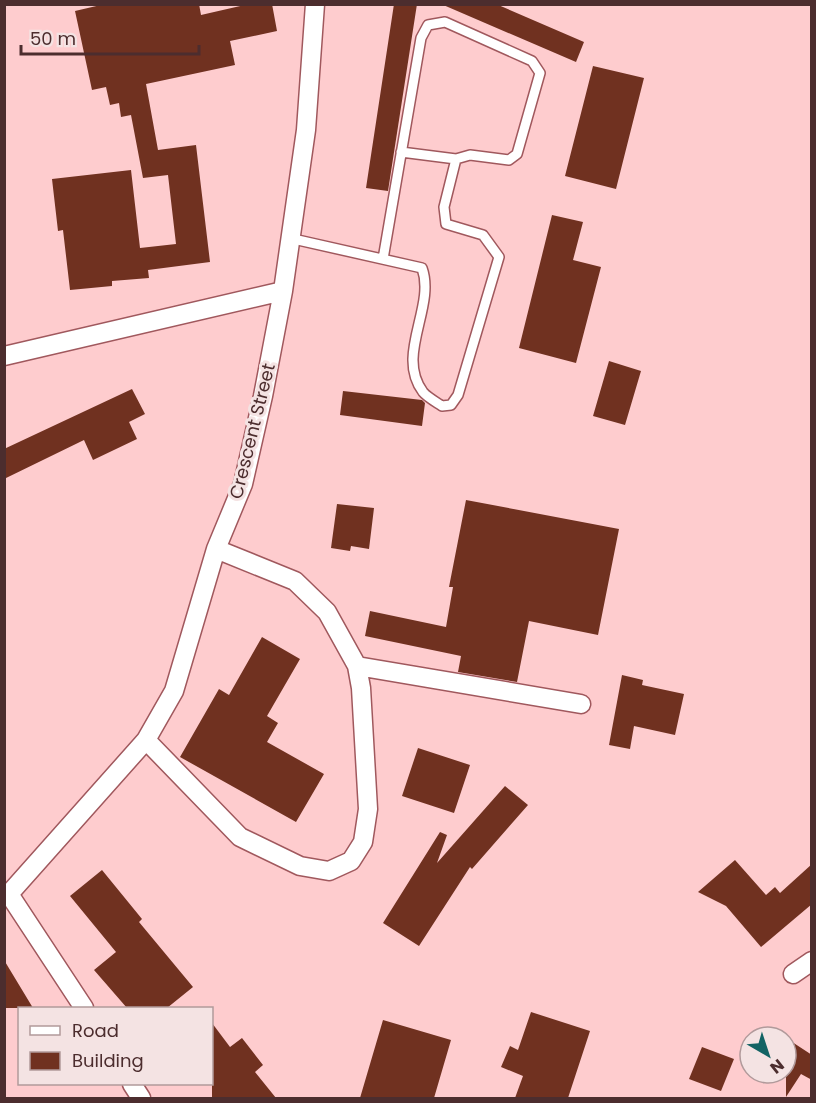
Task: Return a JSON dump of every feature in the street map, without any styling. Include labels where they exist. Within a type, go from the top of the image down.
[{"type":"street","name":"Crescent Street","points":[[7,893],[146,740],[174,691],[216,549],[243,484],[283,291],[306,130],[315,4]]},
{"type":"street","points":[[4,356],[283,291]]},
{"type":"street","points":[[146,740],[240,837],[300,866],[329,871],[351,861],[363,842],[368,809],[361,688],[357,666],[327,612],[295,581],[216,549]]},
{"type":"street","points":[[357,666],[580,704]]},
{"type":"street","points":[[7,893],[83,1007]]},
{"type":"street","points":[[793,974],[812,961]]},
{"type":"street","points":[[133,1085],[141,1098]]},
{"type":"lane","points":[[383,260],[401,152],[421,38],[428,25],[444,22],[532,61],[540,73],[517,154],[509,160],[470,155],[456,159],[401,152]]},
{"type":"lane","points":[[289,238],[422,268],[427,284],[413,368],[423,392],[442,406],[451,405],[458,395],[499,257],[483,235],[446,224],[444,207],[456,159]]},
{"type":"building","points":[[105,4],[199,4],[201,15],[249,4],[272,4],[277,31],[230,41],[235,65],[146,84],[158,150],[196,145],[210,262],[148,270],[149,278],[112,281],[112,286],[70,290],[63,230],[58,231],[52,179],[131,170],[140,248],[176,244],[168,175],[143,178],[131,115],[121,117],[119,103],[110,105],[106,87],[92,90],[75,11]]},
{"type":"building","points":[[394,4],[417,4],[388,191],[366,188]]},
{"type":"building","points":[[441,4],[496,4],[584,42],[576,62]]},
{"type":"building","points":[[593,66],[644,78],[616,189],[565,176]]},
{"type":"building","points":[[552,215],[583,222],[573,260],[601,267],[576,363],[519,348]]},
{"type":"building","points":[[609,361],[641,371],[625,425],[593,416]]},
{"type":"building","points":[[132,389],[145,414],[129,422],[137,439],[93,460],[84,440],[4,479],[4,449]]},
{"type":"building","points":[[343,391],[422,400],[425,403],[422,426],[340,415]]},
{"type":"building","points":[[466,500],[619,529],[598,635],[529,621],[517,682],[458,672],[461,656],[365,636],[370,611],[446,627],[453,587],[449,587]]},
{"type":"building","points":[[337,504],[374,508],[369,549],[351,546],[350,551],[331,548]]},
{"type":"building","points":[[262,637],[300,659],[267,716],[278,723],[267,742],[324,774],[296,822],[180,757],[219,689],[229,695]]},
{"type":"building","points":[[622,675],[643,680],[642,685],[684,694],[675,735],[634,726],[630,749],[609,745]]},
{"type":"building","points":[[418,748],[470,765],[454,813],[402,796]]},
{"type":"building","points":[[505,786],[528,805],[472,869],[470,867],[419,946],[383,923],[440,832],[447,835],[437,863]]},
{"type":"building","points":[[735,860],[766,895],[775,887],[780,893],[812,864],[812,904],[761,947],[726,906],[698,892]]},
{"type":"building","points":[[102,870],[142,919],[139,922],[193,987],[168,1007],[126,1007],[94,970],[116,952],[70,896]]},
{"type":"building","points":[[4,960],[32,1007],[4,1008]]},
{"type":"building","points":[[531,1012],[590,1031],[568,1098],[515,1098],[523,1076],[501,1067],[510,1046],[518,1050]]},
{"type":"building","points":[[383,1020],[451,1040],[434,1098],[360,1098]]},
{"type":"building","points":[[213,1024],[230,1047],[242,1038],[263,1065],[255,1072],[276,1098],[212,1098]]},
{"type":"building","points":[[798,1046],[812,1055],[812,1080],[801,1074],[798,1079]]},
{"type":"building","points":[[702,1047],[734,1059],[721,1091],[689,1079]]},
{"type":"building","points":[[786,1085],[794,1085],[786,1097]]}]
